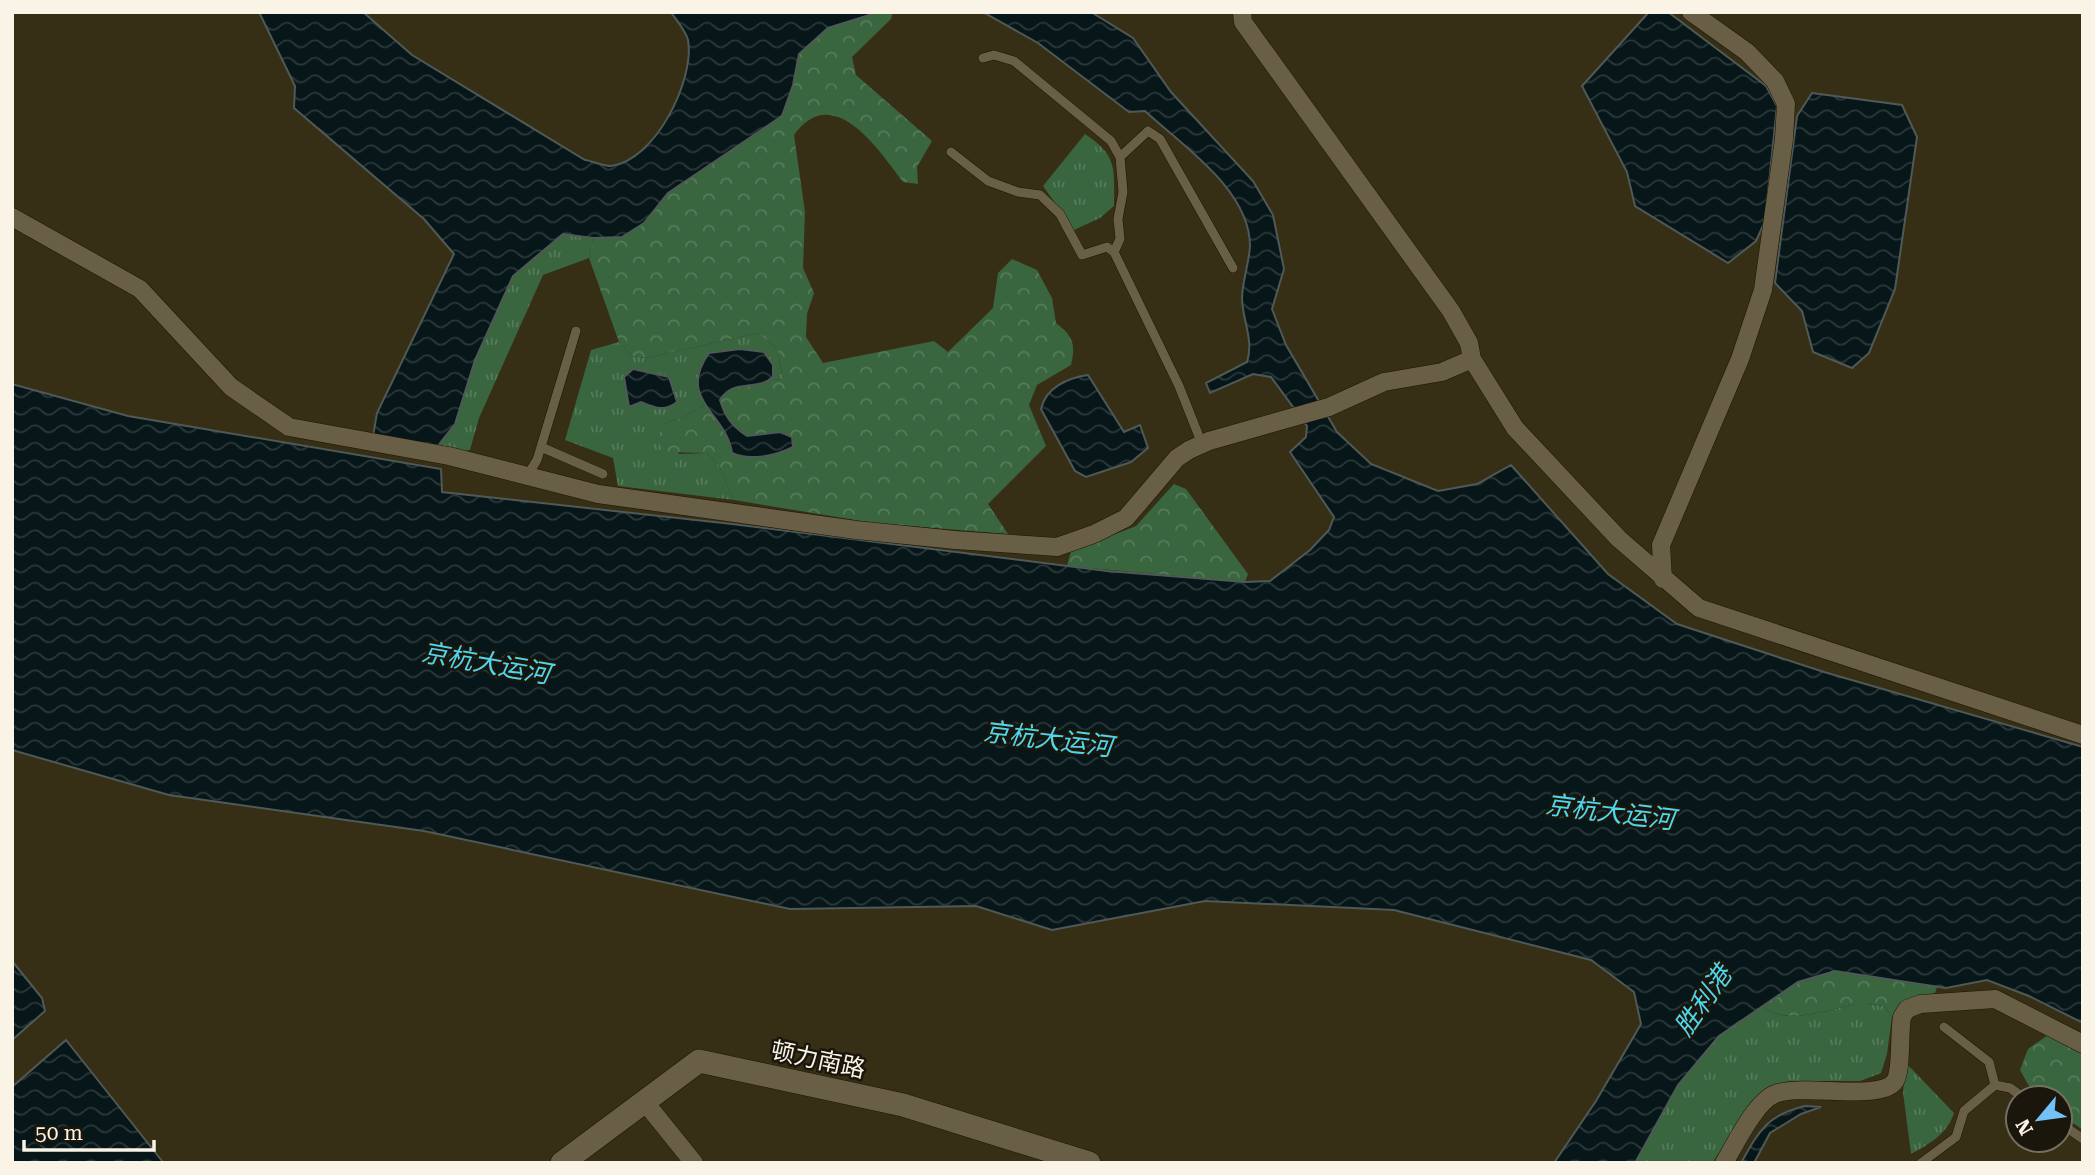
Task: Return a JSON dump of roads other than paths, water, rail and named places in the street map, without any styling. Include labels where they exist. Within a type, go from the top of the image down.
[{"type":"street","points":[[1242,12],[1243,22],[1451,311],[1469,343],[1472,359],[1515,428],[1619,538],[1663,579],[1699,608],[2083,735]]},
{"type":"street","points":[[1663,579],[1661,545],[1740,359],[1763,290],[1786,104],[1775,81],[1747,52],[1690,12]]},
{"type":"street","points":[[12,217],[140,289],[231,387],[289,427],[449,456],[598,494],[856,530],[1057,547],[1094,534],[1126,518],[1177,458],[1202,444],[1291,420],[1329,407],[1384,382],[1442,372],[1472,359]]},
{"type":"street","points":[[1724,1163],[1752,1117],[1775,1094],[1810,1088],[1868,1091],[1889,1087],[1897,1079],[1902,1017],[1907,1009],[1920,1004],[1995,999],[2083,1044]]},
{"type":"street","name":"顿力南路","points":[[562,1163],[699,1061],[903,1105],[1089,1163]]},
{"type":"street","points":[[645,1101],[694,1163]]},
{"type":"lane","points":[[983,58],[994,55],[1014,61],[1111,141],[1124,172],[1124,192],[1118,219],[1120,239],[1114,252]]},
{"type":"lane","points":[[1120,158],[1148,131],[1160,139],[1233,268]]},
{"type":"lane","points":[[951,152],[988,181],[1018,192],[1040,195],[1060,214],[1082,255],[1107,247],[1114,252],[1126,282],[1179,386],[1202,444]]},
{"type":"lane","points":[[527,476],[541,447],[576,331]]},
{"type":"lane","points":[[541,447],[603,474]]},
{"type":"lane","points":[[1944,1027],[1989,1062],[1996,1085]]},
{"type":"lane","points":[[1996,1085],[2004,1087]]},
{"type":"lane","points":[[1921,1163],[1956,1137],[1964,1111],[1996,1085]]},
{"type":"water","points":[[259,12],[363,12],[412,55],[585,160],[611,166],[627,161],[643,150],[669,116],[678,96],[689,57],[688,40],[671,12],[879,12],[828,28],[799,54],[793,85],[782,116],[668,193],[644,223],[622,237],[593,238],[563,234],[513,276],[475,360],[455,424],[429,457],[371,448],[377,413],[454,254],[424,219],[294,108],[295,86]]},
{"type":"water","points":[[983,12],[1091,12],[1133,38],[1171,92],[1253,181],[1273,215],[1284,269],[1272,309],[1286,345],[1337,432],[1371,464],[1438,491],[1477,484],[1511,465],[1608,574],[1677,624],[1824,672],[2083,747],[2083,1023],[2029,996],[1987,980],[1946,988],[1835,971],[1798,982],[1719,1036],[1678,1085],[1635,1163],[1554,1163],[1596,1101],[1641,1024],[1634,992],[1591,960],[1394,910],[1205,901],[1052,930],[976,906],[790,909],[424,831],[169,795],[12,750],[12,384],[128,416],[441,469],[442,492],[732,524],[1107,571],[1245,582],[1270,581],[1310,550],[1329,530],[1334,517],[1290,452],[1306,437],[1307,426],[1271,377],[1253,374],[1210,393],[1206,383],[1247,362],[1249,354],[1242,299],[1250,246],[1247,226],[1239,206],[1212,171],[1145,111],[1129,112],[1038,43]]},
{"type":"water","points":[[1649,12],[1668,12],[1766,86],[1777,106],[1765,221],[1756,241],[1728,263],[1635,206],[1627,172],[1582,86]]},
{"type":"water","points":[[1812,93],[1902,105],[1917,137],[1895,289],[1869,353],[1852,368],[1813,352],[1802,311],[1775,283],[1797,116]]},
{"type":"water","points":[[740,349],[764,352],[773,365],[773,377],[759,384],[738,387],[725,393],[720,400],[727,416],[733,425],[747,436],[780,432],[792,437],[793,447],[762,456],[746,457],[732,453],[728,439],[700,394],[700,369],[709,353]]},
{"type":"water","points":[[633,369],[669,377],[677,402],[664,408],[641,402],[629,407],[624,377]]},
{"type":"water","points":[[1088,375],[1124,432],[1140,425],[1148,448],[1131,462],[1086,477],[1075,471],[1041,409],[1053,389],[1073,378]]},
{"type":"water","points":[[12,961],[42,998],[45,1011],[12,1040]]},
{"type":"water","points":[[66,1040],[161,1163],[12,1163],[12,1087]]},
{"type":"water","points":[[1805,1106],[1821,1107],[1801,1114],[1770,1133],[1754,1163],[1741,1163],[1766,1126],[1782,1114]]},
{"type":"water label","name":"京杭大运河","points":[[486,663]]},
{"type":"water label","name":"京杭大运河","points":[[1048,739]]},
{"type":"water label","name":"京杭大运河","points":[[1610,812]]},
{"type":"water label","name":"胜利港","points":[[1703,1001]]}]
